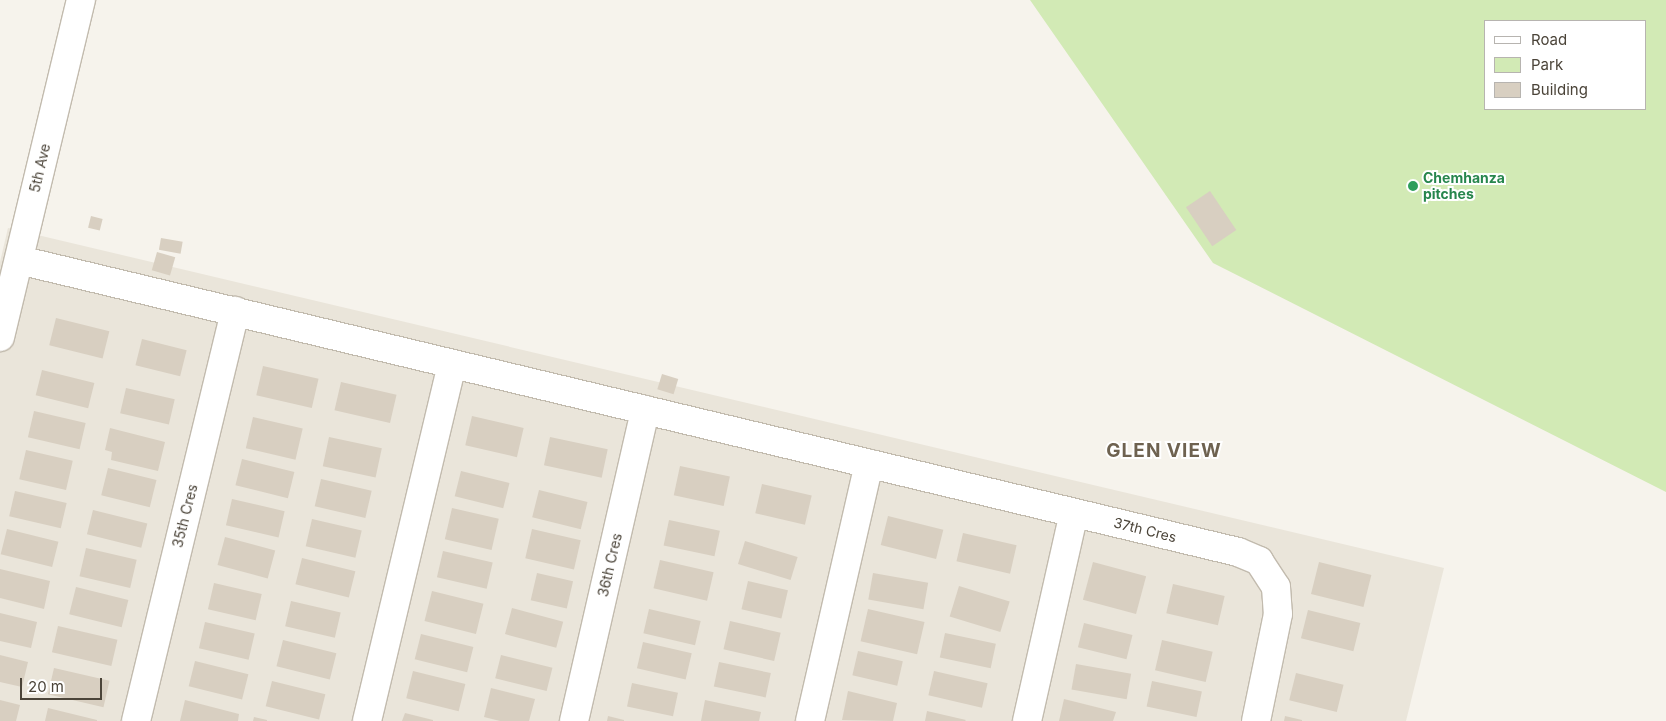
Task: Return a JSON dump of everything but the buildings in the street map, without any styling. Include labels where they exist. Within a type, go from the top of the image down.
[{"type":"street","name":"5th Ave","points":[[0,337],[80,0]]},
{"type":"street","name":"37th Cres","points":[[19,260],[1238,552],[1259,562],[1276,587],[1278,614],[1256,721]]},
{"type":"street","name":"35th Cres","points":[[136,721],[235,311]]},
{"type":"street","points":[[367,721],[452,364]]},
{"type":"street","name":"36th Cres","points":[[574,721],[646,410]]},
{"type":"street","points":[[810,721],[869,464]]},
{"type":"street","points":[[1027,721],[1074,512]]},
{"type":"shaded area","points":[[8,228],[1444,568],[1406,721],[0,721],[0,262]]},
{"type":"green space","name":"Chemhanza pitches","points":[[1030,0],[1666,0],[1666,492],[1213,263]]},
{"type":"place","name":"Chemhanza pitches","points":[[1413,186]]},
{"type":"district","name":"GLEN VIEW","points":[[1164,451]]}]
